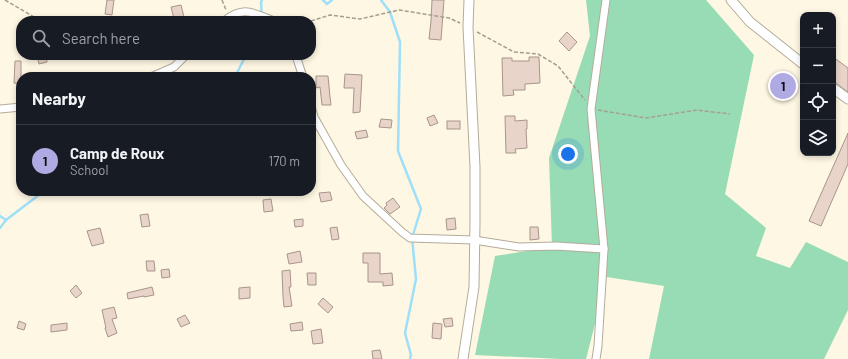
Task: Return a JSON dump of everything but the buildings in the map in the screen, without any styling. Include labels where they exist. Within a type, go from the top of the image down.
[{"type":"street","points":[[463,359],[474,288],[474,153],[468,27],[469,0]]},
{"type":"street","points":[[596,359],[604,250],[591,109],[606,0]]},
{"type":"street","points":[[732,0],[750,22],[800,62]]},
{"type":"street","points":[[233,16],[245,10],[262,16]]},
{"type":"street","points":[[162,72],[174,67],[181,60]]},
{"type":"street","points":[[298,60],[302,72]]},
{"type":"street","points":[[836,90],[848,99]]},
{"type":"street","points":[[0,109],[16,107]]},
{"type":"street","points":[[316,121],[341,165],[363,196],[410,238],[474,240],[519,247],[556,246],[604,250]]},
{"type":"path","points":[[5,0],[32,16]]},
{"type":"path","points":[[222,0],[226,16]]},
{"type":"path","points":[[316,19],[330,15],[360,18],[399,10],[449,18],[468,27]]},
{"type":"green space","points":[[586,0],[706,0],[754,55],[725,194],[766,228],[756,256],[790,268],[806,242],[848,262],[848,310],[824,359],[649,359],[664,286],[607,277],[586,359],[475,355],[495,256],[552,247],[549,158],[590,36]]},
{"type":"waterway","points":[[262,0],[262,16]]},
{"type":"waterway","points":[[323,0],[327,4],[332,0]]},
{"type":"waterway","points":[[381,0],[390,12],[400,42],[398,151],[421,209],[412,238],[416,279],[405,333],[411,355],[410,359]]},
{"type":"waterway","points":[[238,72],[244,60]]},
{"type":"waterway","points":[[0,228],[6,220],[37,196]]},
{"type":"waterway","points":[[0,216],[6,220]]},
{"type":"place","name":"Camp de Roux","points":[[783,86]]}]
